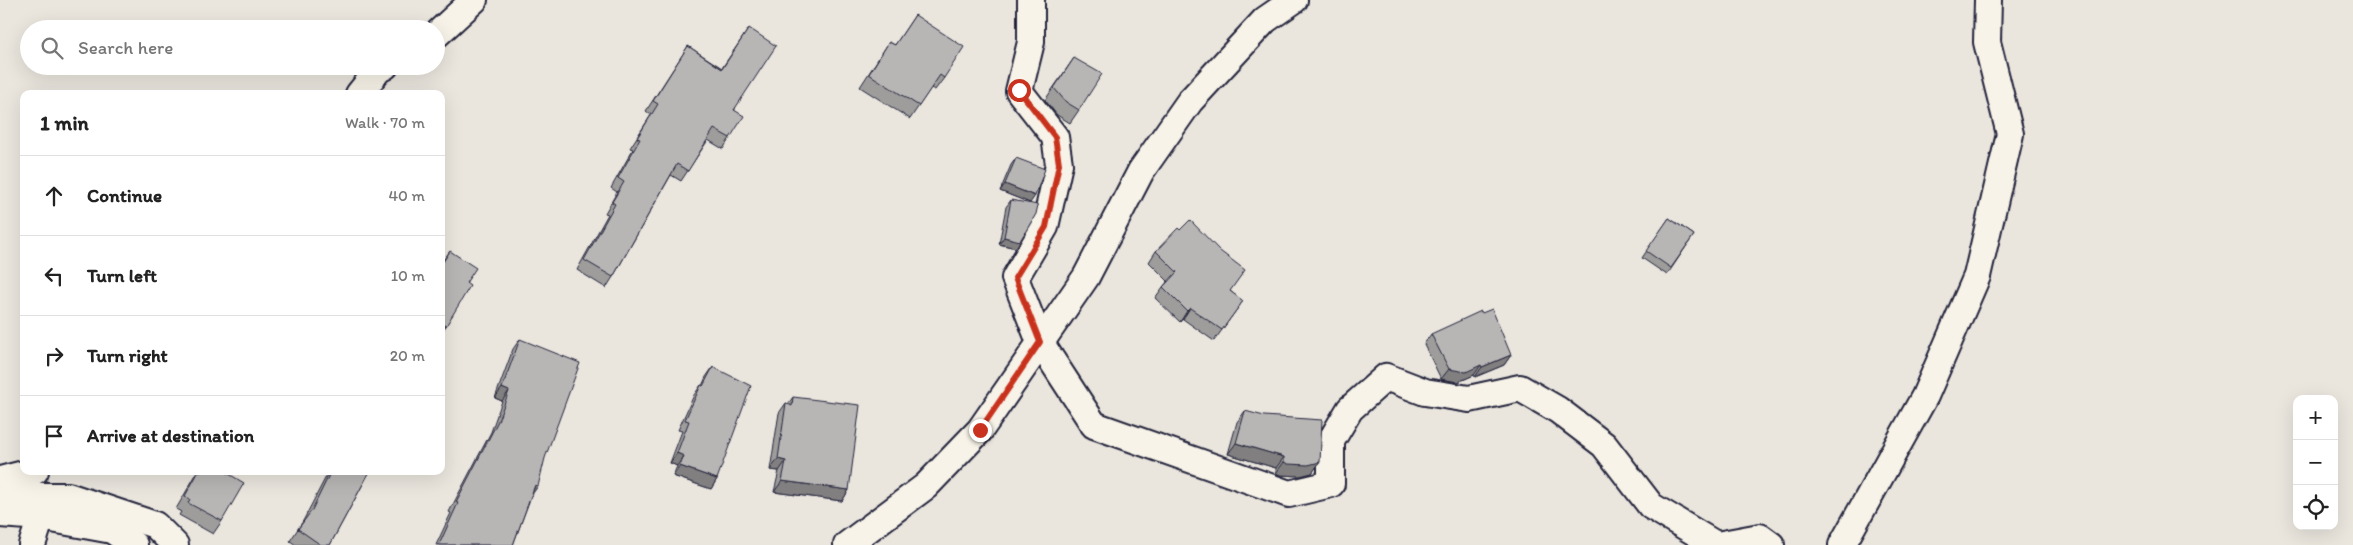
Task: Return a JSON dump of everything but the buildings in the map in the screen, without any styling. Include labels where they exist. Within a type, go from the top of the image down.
[{"type":"street","points":[[445,27],[474,0]]},
{"type":"street","points":[[1031,0],[1031,42],[1019,90],[1055,137],[1059,164],[1046,227],[1015,278],[1040,342],[1094,425],[1289,494],[1331,484],[1331,441],[1350,409],[1386,377],[1425,392],[1469,398],[1520,388],[1558,410],[1604,445],[1651,506],[1716,545],[1760,538],[1771,545]]},
{"type":"street","points":[[847,545],[926,486],[980,430],[1086,277],[1141,171],[1190,101],[1265,20],[1294,0]]},
{"type":"street","points":[[1842,545],[1926,396],[1977,276],[2010,134],[1987,42],[1988,0]]},
{"type":"street","points":[[362,90],[375,75]]},
{"type":"street","points":[[0,480],[20,475]]},
{"type":"street","points":[[0,496],[68,496],[155,526],[175,545]]},
{"type":"street","points":[[0,514],[41,517],[112,530],[134,545]]},
{"type":"street","points":[[32,545],[41,517]]},
{"type":"route","points":[[980,430],[1040,342],[1015,278],[1046,227],[1059,164],[1055,137],[1019,90]]}]
